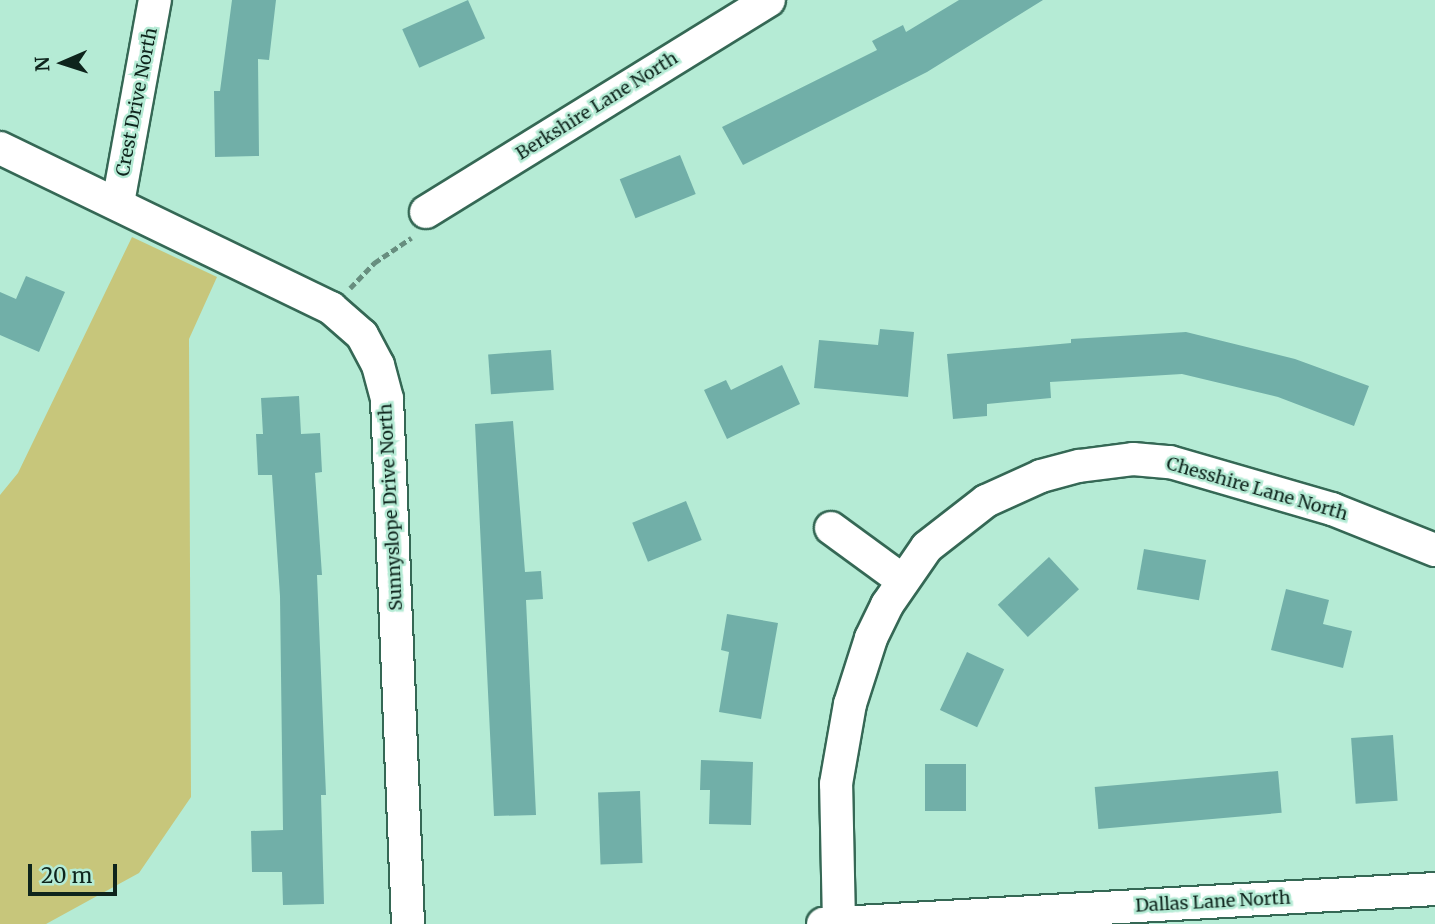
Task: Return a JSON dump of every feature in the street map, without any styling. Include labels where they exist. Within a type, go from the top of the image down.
[{"type":"street","name":"Crest Drive North","points":[[118,203],[155,0]]},
{"type":"street","name":"Berkshire Lane North","points":[[426,212],[765,1]]},
{"type":"street","name":"Sunnyslope Drive North","points":[[0,148],[331,308],[362,335],[378,365],[387,399],[408,924]]},
{"type":"street","name":"Chesshire Lane North","points":[[831,923],[834,826],[842,743],[871,638],[902,580],[927,547],[986,501],[1041,476],[1133,460],[1205,471],[1372,522],[1435,550]]},
{"type":"street","points":[[831,528],[902,580]]},
{"type":"street","name":"Dallas Lane North","points":[[831,923],[1435,889]]},
{"type":"path","points":[[331,308],[374,263],[400,250],[426,223],[426,212]]},
{"type":"shaded area","points":[[132,237],[217,277],[189,339],[191,797],[139,873],[46,924],[0,924],[0,495],[18,473]]},
{"type":"building","points":[[232,0],[276,0],[269,60],[258,59],[259,156],[215,157],[214,91],[220,91]]},
{"type":"building","points":[[468,0],[485,38],[419,68],[402,29]]},
{"type":"building","points":[[959,0],[1043,0],[927,72],[743,165],[722,127],[877,50],[872,41],[903,25],[906,32]]},
{"type":"building","points":[[680,155],[696,194],[635,218],[620,179]]},
{"type":"building","points":[[26,276],[65,292],[39,352],[0,335],[0,292],[16,299]]},
{"type":"building","points":[[880,329],[914,332],[908,397],[814,388],[819,340],[878,345]]},
{"type":"building","points":[[1186,332],[1295,359],[1369,386],[1354,426],[1278,397],[1182,374],[1050,382],[1051,398],[987,404],[987,416],[953,419],[947,354],[1071,343],[1071,339]]},
{"type":"building","points":[[551,350],[554,390],[491,394],[488,354]]},
{"type":"building","points":[[782,365],[800,404],[727,439],[704,390],[726,380],[731,390]]},
{"type":"building","points":[[299,396],[301,434],[320,433],[322,472],[315,473],[322,575],[317,575],[326,795],[321,795],[324,904],[283,905],[282,872],[252,872],[251,831],[283,830],[280,596],[272,475],[258,475],[256,434],[263,434],[261,398]]},
{"type":"building","points":[[513,421],[525,572],[541,571],[543,599],[526,600],[536,815],[494,816],[475,424]]},
{"type":"building","points":[[686,501],[702,540],[648,562],[632,523]]},
{"type":"building","points":[[1144,549],[1206,560],[1199,600],[1137,589]]},
{"type":"building","points":[[1049,557],[1079,589],[1028,637],[998,605]]},
{"type":"building","points":[[1286,589],[1329,600],[1323,624],[1352,631],[1343,668],[1271,650]]},
{"type":"building","points":[[727,614],[778,623],[761,719],[719,712],[729,652],[721,650]]},
{"type":"building","points":[[967,652],[1004,669],[977,727],[940,710]]},
{"type":"building","points":[[1393,735],[1398,801],[1356,804],[1351,738]]},
{"type":"building","points":[[701,760],[753,762],[751,825],[709,824],[710,790],[700,790]]},
{"type":"building","points":[[925,764],[966,764],[966,811],[925,811]]},
{"type":"building","points":[[1278,771],[1282,813],[1098,829],[1095,787]]},
{"type":"building","points":[[640,791],[643,863],[601,864],[598,792]]}]
